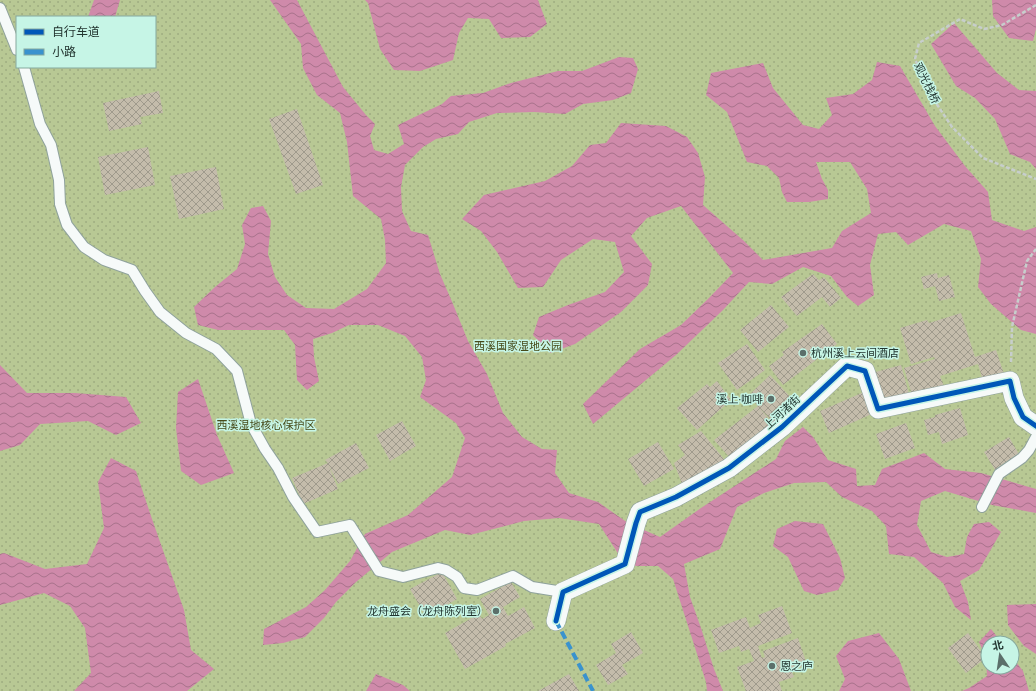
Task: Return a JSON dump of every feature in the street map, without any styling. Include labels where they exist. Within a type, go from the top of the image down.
[{"type":"street","name":"上河渚街","points":[[563,592],[625,564],[640,512],[676,497],[730,468],[782,427],[847,366],[865,371],[878,409],[1010,381]]},
{"type":"street","points":[[1010,381],[1014,398],[1023,418],[1036,426]]},
{"type":"street","points":[[556,620],[563,592]]},
{"type":"lane","points":[[0,8],[16,48]]},
{"type":"lane","points":[[24,68],[40,124],[51,145],[59,180],[60,204],[67,225],[84,247],[104,260],[132,270],[160,312],[186,333],[216,349],[236,371],[251,424],[278,468],[292,497],[317,532],[350,525],[379,571],[403,576],[438,568],[446,570],[457,577],[464,588],[477,590],[513,576],[532,587],[563,592]]},
{"type":"lane","points":[[982,507],[999,474],[1022,458],[1029,450],[1036,437]]},
{"type":"path","points":[[1010,381],[1012,326],[1027,261],[1036,249]]},
{"type":"green space","name":"西溪国家湿地公园","points":[[0,0],[1036,0],[1036,691],[0,691]]},
{"type":"water","points":[[94,0],[120,0],[115,16],[88,16]]},
{"type":"water","points":[[270,0],[297,0],[343,87],[375,124],[370,136],[374,150],[388,154],[404,144],[398,125],[442,104],[451,96],[483,93],[511,83],[558,71],[582,71],[619,57],[633,58],[638,69],[631,93],[613,100],[583,104],[565,114],[534,112],[497,113],[469,122],[458,134],[436,139],[423,147],[405,165],[401,187],[402,211],[411,231],[428,235],[440,274],[468,341],[487,374],[503,413],[522,437],[542,449],[557,450],[555,473],[569,493],[598,502],[628,523],[660,537],[776,459],[785,441],[803,427],[813,437],[828,460],[856,469],[857,486],[875,485],[882,469],[924,453],[945,469],[981,473],[1036,489],[1036,513],[992,505],[945,491],[921,501],[917,525],[931,552],[947,557],[964,554],[967,537],[974,524],[989,522],[1001,532],[979,570],[960,581],[968,602],[971,620],[955,607],[943,583],[914,557],[889,554],[886,526],[872,511],[842,497],[826,482],[794,483],[764,493],[737,507],[720,549],[684,564],[690,597],[714,669],[723,691],[707,691],[706,682],[673,579],[658,566],[636,566],[621,558],[599,524],[559,518],[524,521],[470,535],[445,530],[392,552],[356,582],[305,637],[283,643],[263,645],[264,629],[306,607],[325,590],[350,561],[365,534],[408,515],[452,477],[465,438],[456,423],[420,397],[426,380],[422,357],[405,336],[378,325],[349,325],[332,333],[313,339],[314,357],[319,381],[307,390],[297,380],[295,345],[284,330],[218,330],[198,325],[194,307],[237,269],[245,244],[242,225],[251,208],[263,206],[271,221],[268,254],[275,277],[287,295],[306,308],[334,309],[367,289],[386,263],[385,240],[381,219],[353,196],[347,142],[340,113],[317,95],[303,68],[301,44]]},
{"type":"water","points":[[365,0],[538,0],[547,24],[530,37],[501,38],[489,19],[468,18],[459,33],[453,60],[420,71],[394,70],[380,49],[368,3]]},
{"type":"water","points":[[992,0],[1036,0],[1036,29],[1033,41],[1009,38],[993,16]]},
{"type":"water","points":[[954,23],[997,73],[1019,90],[1036,91],[1036,169],[1030,162],[1010,154],[995,119],[975,98],[956,86],[931,44]]},
{"type":"water","points":[[877,62],[900,66],[935,126],[965,166],[988,192],[992,220],[1024,231],[1036,227],[1036,334],[1021,330],[991,304],[978,287],[981,259],[971,231],[944,224],[908,245],[896,232],[878,234],[870,265],[874,295],[858,306],[847,297],[831,276],[803,267],[772,284],[749,282],[723,310],[676,355],[593,424],[583,404],[640,349],[681,325],[733,273],[681,206],[647,218],[631,236],[652,264],[648,285],[621,312],[575,344],[550,353],[533,335],[539,317],[605,292],[624,272],[615,242],[593,239],[561,260],[543,287],[518,288],[497,252],[481,231],[462,219],[484,195],[545,181],[572,166],[590,145],[606,143],[621,123],[666,126],[687,137],[698,153],[705,177],[703,205],[763,260],[832,248],[842,231],[871,213],[867,189],[850,162],[816,162],[828,190],[828,199],[809,202],[787,202],[782,192],[779,178],[767,166],[747,162],[727,112],[706,95],[711,73],[763,63],[773,88],[803,125],[819,129],[832,115],[826,98],[853,94],[872,80]]},
{"type":"water","points":[[0,365],[27,393],[75,393],[126,397],[141,423],[116,435],[88,421],[40,424],[20,445],[0,451]]},
{"type":"water","points":[[198,379],[217,435],[234,473],[201,485],[181,471],[176,428],[178,392]]},
{"type":"water","points":[[111,458],[136,471],[184,610],[191,650],[214,669],[187,691],[74,691],[91,673],[85,628],[70,606],[44,593],[0,605],[0,554],[4,553],[45,569],[87,564],[104,528],[98,482]]},
{"type":"water","points":[[795,521],[823,524],[840,558],[845,578],[838,590],[817,595],[804,591],[788,557],[773,546],[777,529]]},
{"type":"water","points":[[1036,604],[1036,654],[1024,646],[1020,641],[1020,635],[1016,635],[1008,625],[1007,605]]},
{"type":"water","points":[[991,629],[996,635],[985,635]]},
{"type":"water","points":[[879,633],[899,659],[911,691],[839,691],[845,679],[836,656],[848,641]]},
{"type":"water","points":[[1020,667],[1023,671],[1029,691],[962,691],[987,676],[1020,675]]},
{"type":"water","points":[[376,674],[403,685],[410,691],[366,691]]},
{"type":"building","points":[[159,91],[163,113],[140,117],[142,124],[109,131],[103,103]]},
{"type":"building","points":[[297,109],[323,185],[296,194],[269,119]]},
{"type":"building","points":[[148,147],[155,185],[105,195],[98,157]]},
{"type":"building","points":[[216,167],[224,209],[179,219],[170,176]]},
{"type":"building","points":[[937,273],[938,278],[949,275],[955,297],[939,301],[935,286],[924,289],[921,277]]},
{"type":"building","points":[[813,274],[819,280],[824,277],[841,298],[830,307],[822,297],[797,316],[781,297]]},
{"type":"building","points":[[771,305],[789,327],[758,352],[740,330]]},
{"type":"building","points":[[961,313],[975,357],[996,350],[1005,377],[984,384],[978,364],[940,376],[944,386],[912,395],[904,368],[935,359],[934,357],[911,364],[900,328],[927,320],[929,323]]},
{"type":"building","points":[[822,324],[837,344],[783,385],[769,366],[784,355],[782,352]]},
{"type":"building","points":[[747,344],[765,370],[737,390],[718,363]]},
{"type":"building","points":[[901,365],[909,394],[880,402],[872,373]]},
{"type":"building","points":[[770,375],[795,402],[773,422],[760,408],[774,426],[732,460],[714,440],[758,406],[748,396]]},
{"type":"building","points":[[717,381],[731,400],[697,430],[677,408],[707,384],[710,387]]},
{"type":"building","points":[[864,392],[874,413],[829,433],[820,411]]},
{"type":"building","points":[[960,408],[968,435],[942,444],[939,432],[928,435],[924,420],[935,417],[935,415]]},
{"type":"building","points":[[402,421],[416,446],[390,461],[376,435]]},
{"type":"building","points":[[906,423],[915,448],[885,459],[876,434]]},
{"type":"building","points":[[701,431],[728,464],[684,489],[674,463],[685,455],[678,445]]},
{"type":"building","points":[[1009,437],[1021,458],[997,473],[984,452]]},
{"type":"building","points":[[658,442],[674,469],[644,486],[628,459]]},
{"type":"building","points":[[356,443],[369,468],[338,484],[329,466],[338,489],[303,504],[292,478],[328,463],[325,460]]},
{"type":"building","points":[[442,572],[457,599],[426,617],[410,589]]},
{"type":"building","points":[[511,582],[520,597],[503,607],[508,616],[524,607],[535,628],[505,644],[506,646],[465,669],[445,633],[479,614],[482,619],[489,615],[480,599]]},
{"type":"building","points":[[782,606],[792,633],[758,646],[762,658],[765,657],[763,651],[798,638],[807,665],[791,670],[794,677],[779,682],[782,691],[746,691],[737,667],[754,661],[749,649],[741,652],[739,646],[719,653],[711,630],[746,617],[750,628],[761,623],[758,615]]},
{"type":"building","points":[[631,632],[643,653],[622,665],[628,674],[608,685],[596,665],[616,653],[611,644]]},
{"type":"building","points":[[968,633],[980,650],[980,662],[966,673],[948,648]]},
{"type":"building","points":[[569,674],[579,691],[538,691]]},
{"type":"marked path","points":[[556,621],[593,691]]},
{"type":"cycle path","points":[[556,621],[563,592],[625,564],[640,512],[676,497],[729,468],[782,427],[847,366],[865,371],[878,409],[1010,381],[1014,398],[1023,417],[1036,426]]},
{"type":"place","name":"杭州溪上云间酒店","points":[[803,353]]},
{"type":"place","name":"溪上·咖啡","points":[[771,399]]},
{"type":"place","name":"龙舟盛会（龙舟陈列室）","points":[[496,611]]},
{"type":"place","name":"恩之庐","points":[[772,666]]},
{"type":"park label","name":"西溪湿地核心保护区","points":[[266,425]]}]
